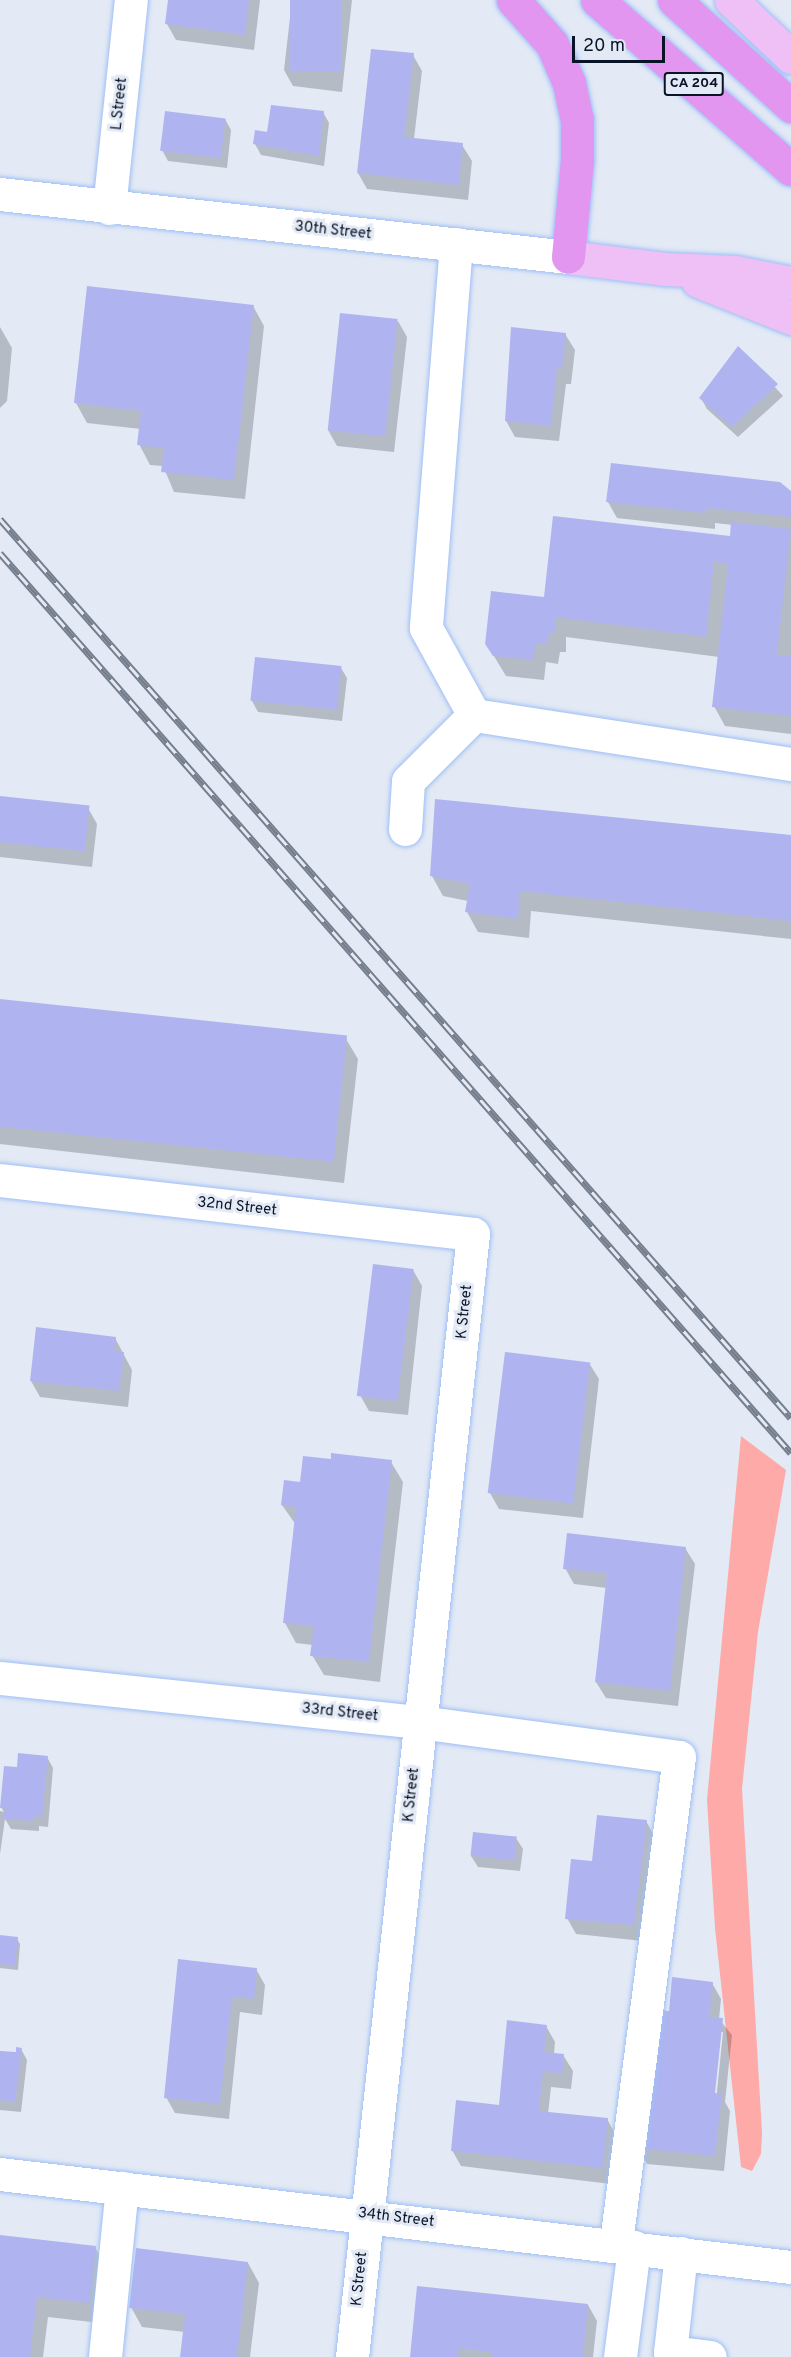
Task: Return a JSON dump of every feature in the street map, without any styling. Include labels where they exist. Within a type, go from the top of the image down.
[{"type":"highway","points":[[513,0],[552,44],[573,102],[577,160],[568,257]]},
{"type":"highway","name":"CA 204","points":[[597,0],[791,169]]},
{"type":"highway","name":"CA 204","points":[[674,0],[791,106]]},
{"type":"main road","points":[[743,5],[791,57]]},
{"type":"main road","name":"30th Street","points":[[568,257],[666,269],[735,272],[791,283]]},
{"type":"main road","name":"30th Street","points":[[666,269],[791,318]]},
{"type":"street","name":"L Street","points":[[109,208],[131,0]]},
{"type":"street","name":"30th Street","points":[[0,194],[109,208],[568,257]]},
{"type":"street","points":[[456,244],[426,628],[474,715]]},
{"type":"street","points":[[474,715],[791,764]]},
{"type":"street","points":[[405,828],[408,782],[474,715]]},
{"type":"street","name":"32nd Street","points":[[0,1180],[473,1234]]},
{"type":"street","name":"K Street","points":[[351,2357],[473,1234]]},
{"type":"street","name":"33rd Street","points":[[0,1678],[420,1722],[679,1757],[625,2246]]},
{"type":"street","name":"34th Street","points":[[0,2174],[367,2215],[791,2267]]},
{"type":"street","points":[[105,2357],[122,2188]]},
{"type":"street","points":[[620,2357],[625,2246]]},
{"type":"street","points":[[681,2253],[662,2355],[710,2357]]},
{"type":"shaded area","points":[[741,1436],[786,1470],[758,1632],[742,1789],[762,2133],[761,2154],[752,2171],[741,2167],[715,1928],[707,1800]]},
{"type":"building","points":[[168,0],[249,0],[245,35],[165,24]]},
{"type":"building","points":[[290,0],[342,0],[342,71],[290,71]]},
{"type":"building","points":[[371,49],[414,53],[404,137],[463,143],[459,185],[357,173]]},
{"type":"building","points":[[271,105],[324,111],[319,156],[253,144],[255,130],[267,132]]},
{"type":"building","points":[[165,111],[226,118],[221,158],[160,151]]},
{"type":"building","points":[[87,286],[254,305],[234,480],[161,472],[164,448],[137,445],[141,411],[74,403]]},
{"type":"building","points":[[340,313],[398,319],[385,436],[328,430]]},
{"type":"building","points":[[511,327],[566,333],[562,369],[557,368],[551,426],[505,421]]},
{"type":"building","points":[[738,346],[778,384],[732,427],[699,398]]},
{"type":"building","points":[[611,463],[780,482],[791,491],[791,517],[707,508],[706,513],[606,502]]},
{"type":"building","points":[[553,516],[730,536],[731,522],[791,529],[777,655],[791,656],[791,716],[712,707],[728,564],[714,562],[706,637],[555,617],[555,633],[549,632],[548,644],[535,643],[534,660],[493,656],[485,644],[491,591],[544,597]]},
{"type":"building","points":[[255,657],[342,666],[337,710],[250,701]]},
{"type":"building","points":[[0,796],[90,805],[85,851],[0,842]]},
{"type":"building","points":[[435,799],[791,835],[791,921],[520,891],[518,919],[465,912],[470,884],[430,876]]},
{"type":"building","points":[[0,999],[347,1035],[334,1162],[0,1127]]},
{"type":"building","points":[[373,1264],[414,1269],[397,1401],[357,1396]]},
{"type":"building","points":[[36,1327],[116,1337],[114,1351],[124,1352],[119,1391],[30,1381]]},
{"type":"building","points":[[505,1352],[590,1362],[573,1503],[488,1493]]},
{"type":"building","points":[[331,1453],[392,1460],[369,1662],[310,1656],[314,1626],[283,1623],[296,1507],[281,1505],[284,1480],[300,1482],[303,1456],[331,1459]]},
{"type":"building","points":[[567,1533],[686,1547],[670,1691],[595,1682],[607,1573],[563,1569]]},
{"type":"building","points":[[18,1753],[48,1756],[42,1817],[34,1816],[33,1821],[3,1819],[5,1808],[0,1808],[4,1766],[17,1767]]},
{"type":"building","points":[[597,1815],[647,1820],[634,1925],[565,1919],[571,1859],[592,1861]]},
{"type":"building","points":[[473,1832],[517,1837],[514,1860],[470,1856]]},
{"type":"building","points":[[0,1935],[18,1937],[15,1966],[0,1964]]},
{"type":"building","points":[[178,1959],[257,1968],[254,1999],[232,1997],[220,2104],[164,2098]]},
{"type":"building","points":[[672,1977],[713,1982],[709,2017],[723,2018],[715,2093],[722,2094],[715,2156],[636,2148],[651,2009],[669,2011]]},
{"type":"building","points":[[507,2020],[547,2025],[544,2052],[564,2054],[562,2074],[543,2071],[539,2111],[608,2118],[603,2168],[451,2151],[456,2100],[499,2105]]},
{"type":"building","points":[[16,2047],[22,2048],[15,2102],[0,2100],[0,2051],[16,2052]]},
{"type":"building","points":[[0,2235],[96,2246],[89,2303],[37,2297],[30,2357],[0,2357]]},
{"type":"building","points":[[136,2248],[248,2262],[237,2357],[180,2357],[185,2314],[129,2308]]},
{"type":"building","points":[[417,2286],[588,2304],[583,2357],[492,2357],[492,2352],[459,2348],[458,2357],[410,2357]]},
{"type":"railway","points":[[0,519],[791,1418]]},
{"type":"railway","points":[[0,553],[791,1453]]}]
